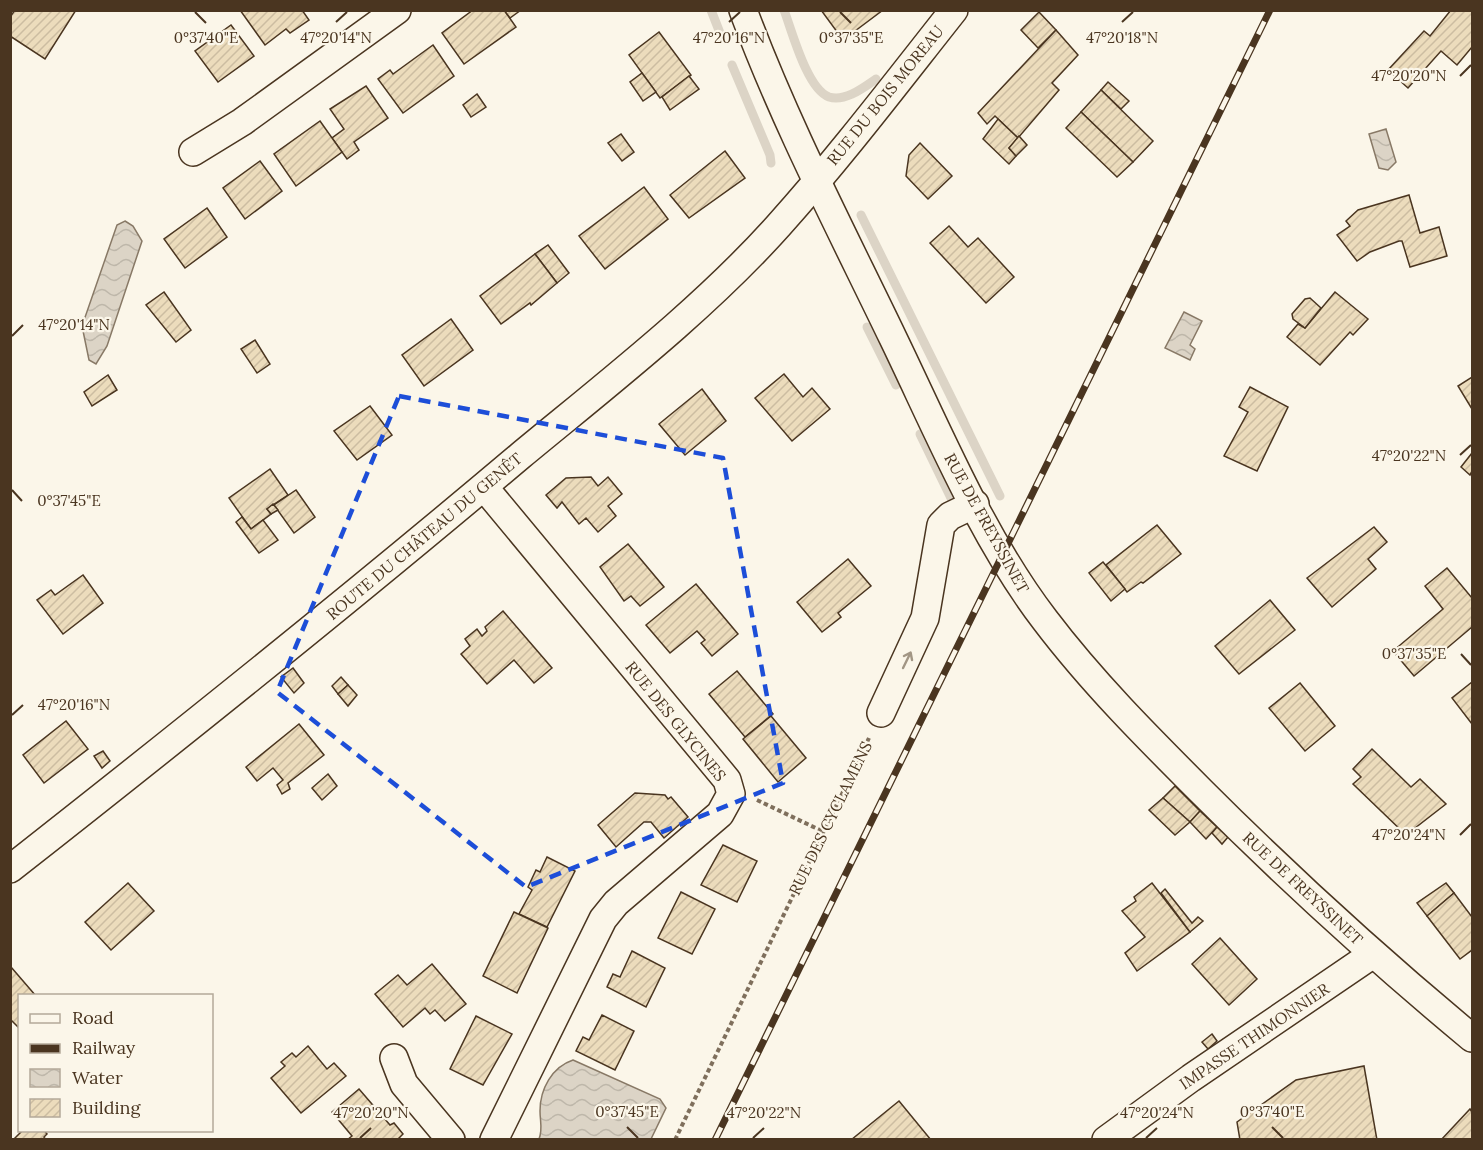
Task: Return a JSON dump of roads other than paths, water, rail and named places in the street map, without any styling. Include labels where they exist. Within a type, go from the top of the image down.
[{"type":"street","points":[[193,152],[242,122],[397,10]]},
{"type":"street","name":"RUE DE FREYSSINET","points":[[743,10],[782,106],[817,180],[975,504],[1021,587],[1103,690],[1249,839],[1374,954],[1473,1038]]},
{"type":"street","name":"RUE DU BOIS MOREAU","points":[[817,180],[954,10]]},
{"type":"street","name":"ROUTE DU CHÂTEAU DU GENÊT","points":[[10,869],[256,675],[484,487],[737,268],[779,226],[817,180]]},
{"type":"street","name":"RUE DES GLYCINES","points":[[484,487],[727,780],[731,794],[720,814],[616,903],[603,919],[494,1140]]},
{"type":"street","points":[[881,713],[926,618],[941,525],[950,516],[975,504]]},
{"type":"street","name":"IMPASSE THIMONNIER","points":[[1106,1140],[1191,1077],[1374,954]]},
{"type":"street","points":[[394,1059],[404,1084],[452,1140]]},
{"type":"water","points":[[1386,129],[1396,162],[1388,170],[1379,168],[1369,134]]},
{"type":"water","points":[[125,221],[133,226],[142,241],[107,346],[96,364],[89,360],[82,326],[117,225]]},
{"type":"water","points":[[1184,312],[1202,321],[1190,345],[1195,349],[1190,360],[1165,348]]},
{"type":"water","points":[[573,1060],[660,1099],[666,1108],[651,1139],[539,1139],[540,1111],[545,1087],[553,1073]]},
{"type":"waterway","points":[[711,10],[720,33]]},
{"type":"waterway","points":[[784,10],[801,58],[821,92],[829,97],[841,98],[854,93],[876,79]]},
{"type":"waterway","points":[[732,65],[770,155],[771,163]]},
{"type":"waterway","points":[[861,215],[1000,496]]},
{"type":"waterway","points":[[867,327],[896,385]]},
{"type":"waterway","points":[[920,434],[951,498]]},
{"type":"railway","points":[[715,1140],[1270,10]]}]
